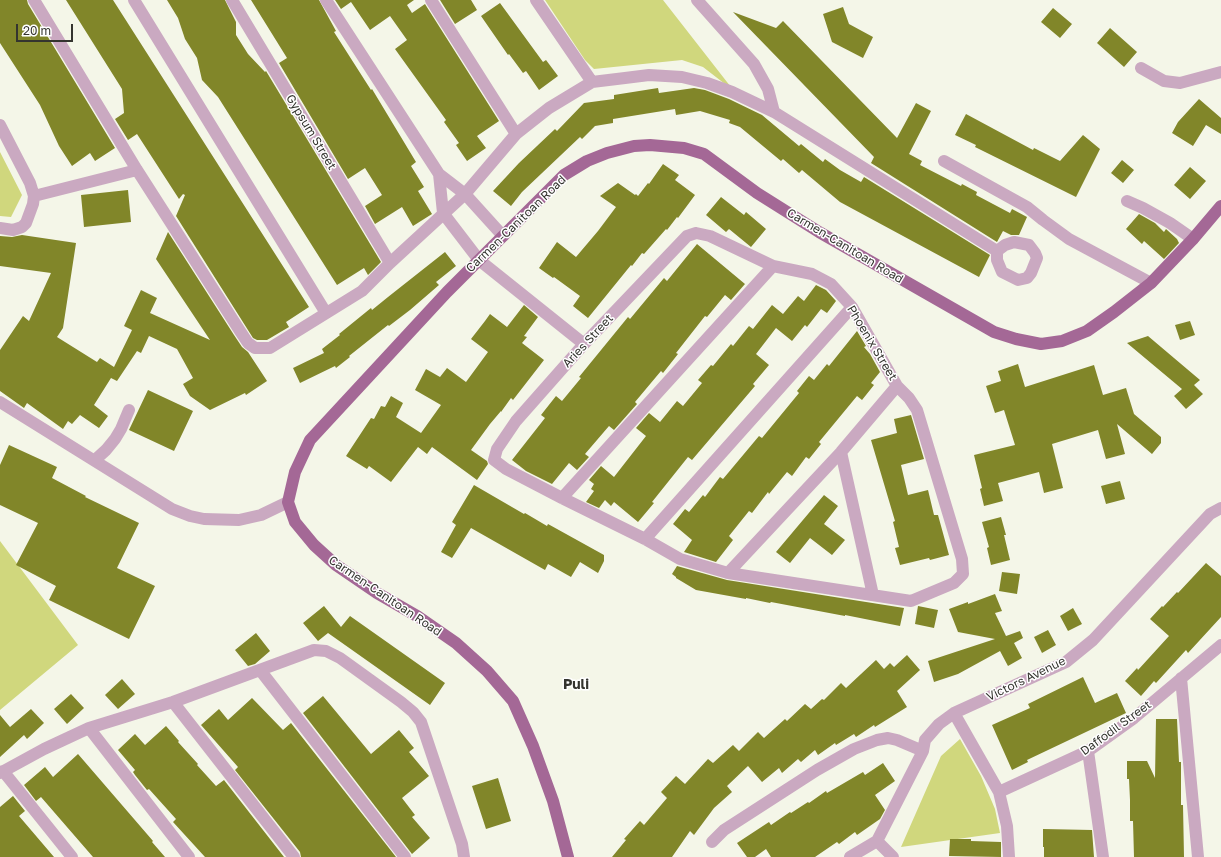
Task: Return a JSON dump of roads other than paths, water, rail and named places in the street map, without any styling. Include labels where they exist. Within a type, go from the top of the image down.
[{"type":"main road","name":"Carmen-Canitoan Road","points":[[568,857],[553,801],[533,746],[513,701],[487,671],[456,643],[417,616],[377,593],[336,565],[314,545],[295,522],[288,502],[295,472],[310,440],[479,260],[564,175],[587,161],[607,152],[634,146],[670,146],[704,154],[757,193],[819,232],[994,332],[1016,339],[1041,344],[1062,341],[1087,331],[1114,312],[1151,283],[1194,239],[1221,206]]},
{"type":"street","points":[[34,0],[137,170],[240,332],[248,343],[255,348],[270,348],[362,291],[443,213],[465,194],[516,134],[549,108],[592,82],[649,75],[682,77],[714,85],[774,112],[997,252]]},
{"type":"street","points":[[134,0],[326,314]]},
{"type":"street","name":"Gypsum Street","points":[[232,0],[390,263]]},
{"type":"street","points":[[326,0],[438,174],[465,194],[503,236]]},
{"type":"street","points":[[431,0],[516,134]]},
{"type":"street","points":[[536,0],[592,82]]},
{"type":"street","points":[[697,0],[754,64],[768,89],[774,112]]},
{"type":"street","points":[[1141,68],[1164,81],[1180,83],[1221,72]]},
{"type":"street","points":[[0,125],[30,184],[34,196],[33,204],[26,223],[22,227],[13,230],[0,228]]},
{"type":"street","points":[[944,161],[1027,206],[1069,239],[1151,283]]},
{"type":"street","points":[[34,196],[137,170]]},
{"type":"street","points":[[438,174],[443,213],[479,260],[584,344]]},
{"type":"street","points":[[1127,201],[1170,223],[1194,239]]},
{"type":"street","name":"Phoenix Street","points":[[494,460],[562,498],[645,539],[680,559],[728,573],[911,601],[954,583],[963,574],[962,559],[918,410],[910,398],[897,386],[852,307],[831,284],[812,274],[773,266],[710,236],[696,233]]},
{"type":"street","name":"Aries Street","points":[[494,460],[497,449],[516,420],[584,344],[687,236],[696,233]]},
{"type":"street","points":[[562,498],[773,266]]},
{"type":"street","points":[[645,539],[852,307]]},
{"type":"street","points":[[728,573],[841,452],[897,386]]},
{"type":"street","points":[[0,402],[172,509],[190,516],[239,520],[261,514],[288,502]]},
{"type":"street","points":[[95,460],[115,439],[130,410]]},
{"type":"street","points":[[841,452],[873,595]]},
{"type":"street","name":"Victors Avenue","points":[[877,841],[923,751],[925,740],[932,732],[954,713],[1066,662],[1092,640],[1210,514],[1221,508]]},
{"type":"street","name":"Daffodil Street","points":[[999,792],[1088,751],[1134,718],[1221,645]]},
{"type":"street","points":[[72,857],[1,772],[44,749],[89,728],[173,702],[314,650],[326,651],[340,658],[413,712],[421,722],[462,844],[464,857]]},
{"type":"street","points":[[260,670],[405,857]]},
{"type":"street","points":[[1181,678],[1198,857]]},
{"type":"street","points":[[173,702],[294,857]]},
{"type":"street","points":[[954,713],[999,792],[1007,826],[1009,857]]},
{"type":"street","points":[[89,728],[189,857]]},
{"type":"street","points":[[712,842],[724,830],[816,770],[854,748],[888,738],[897,740],[923,751]]},
{"type":"street","points":[[1088,751],[1103,857]]},
{"type":"street","points":[[850,857],[877,841],[893,857]]},
{"type":"district","name":"Puli","points":[[576,685]]}]
